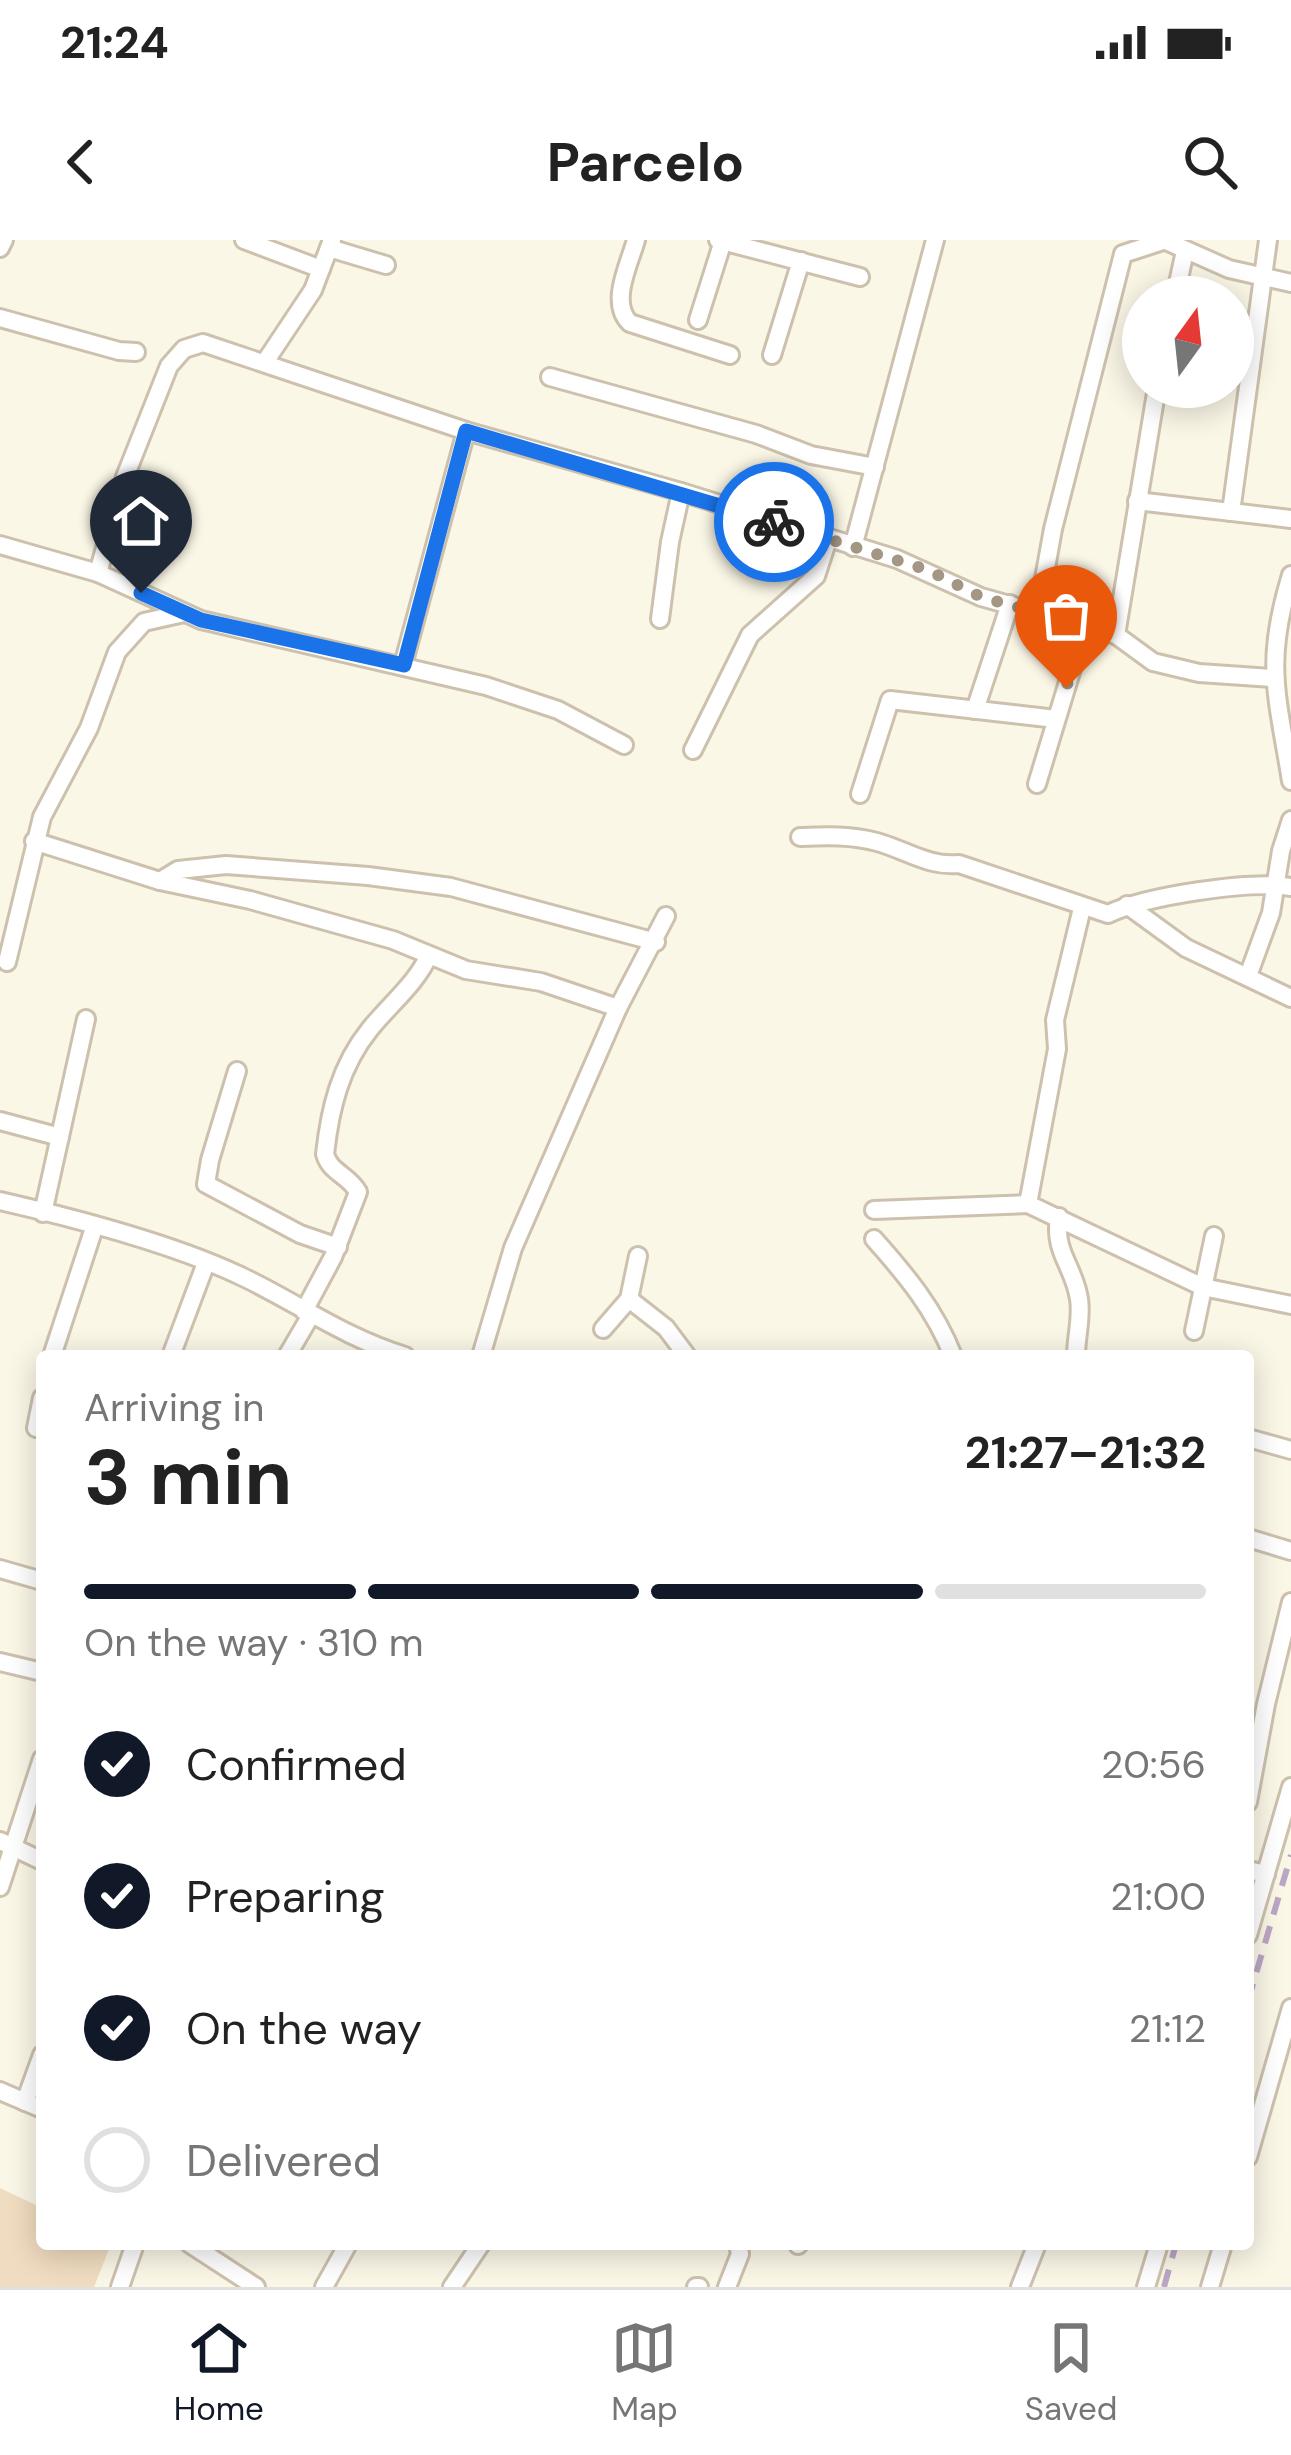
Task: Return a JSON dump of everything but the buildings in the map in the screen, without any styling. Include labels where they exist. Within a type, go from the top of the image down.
[{"type":"street","points":[[244,240],[321,269]]},
{"type":"street","points":[[636,240],[619,304],[621,315],[630,323],[730,355]]},
{"type":"street","points":[[853,547],[935,240]]},
{"type":"street","points":[[1038,612],[1054,529],[1123,254],[1166,240],[1184,251],[1262,278],[1291,283]]},
{"type":"street","points":[[1231,512],[1268,240]]},
{"type":"street","points":[[698,320],[720,241],[860,277]]},
{"type":"street","points":[[266,362],[314,290],[330,244],[386,265]]},
{"type":"street","points":[[1179,276],[1184,251]]},
{"type":"street","points":[[772,355],[801,261]]},
{"type":"street","points":[[0,318],[136,352]]},
{"type":"street","points":[[98,573],[125,477],[170,365],[184,349],[203,343],[466,431],[928,570],[952,585],[1116,635],[1153,662],[1199,673],[1273,677]]},
{"type":"street","points":[[550,377],[756,434],[811,455],[875,467]]},
{"type":"street","points":[[1116,635],[1153,408]]},
{"type":"street","points":[[404,665],[466,431]]},
{"type":"street","points":[[660,619],[681,492]]},
{"type":"street","points":[[1137,501],[1291,519]]},
{"type":"street","points":[[693,750],[750,635],[816,576],[828,539]]},
{"type":"street","points":[[0,545],[98,573],[184,613],[486,686],[558,710],[624,745]]},
{"type":"street","points":[[1290,775],[1273,677],[1276,624],[1291,574]]},
{"type":"street","points":[[975,710],[1010,604]]},
{"type":"street","points":[[7,962],[42,817],[101,700],[117,652],[144,622],[184,613]]},
{"type":"street","points":[[1037,784],[1085,626]]},
{"type":"street","points":[[860,794],[890,700],[1057,719]]},
{"type":"street","points":[[1248,976],[1284,886],[1281,851],[1291,820]]},
{"type":"street","points":[[800,837],[851,836],[881,843],[938,866],[958,864],[1108,914],[1127,905],[1207,891],[1284,886]]},
{"type":"street","points":[[34,841],[160,881],[250,900],[393,940],[466,970],[541,982],[618,1008]]},
{"type":"street","points":[[160,881],[178,870],[226,865],[368,876],[451,887],[656,942]]},
{"type":"street","points":[[1127,905],[1186,948],[1291,998]]},
{"type":"street","points":[[1028,1204],[1057,1049],[1055,1020],[1082,908]]},
{"type":"street","points":[[483,1350],[513,1248],[618,1008],[666,916]]},
{"type":"street","points":[[290,1350],[358,1192],[327,1163],[335,1093],[358,1044],[423,970],[430,955]]},
{"type":"street","points":[[43,1213],[86,1019]]},
{"type":"street","points":[[238,1071],[209,1160],[206,1184],[300,1234],[338,1247]]},
{"type":"street","points":[[0,1120],[60,1137]]},
{"type":"street","points":[[0,1201],[245,1278],[351,1338],[387,1350]]},
{"type":"street","points":[[874,1210],[1028,1204],[1203,1287],[1291,1305]]},
{"type":"street","points":[[1059,1217],[1057,1243],[1075,1280],[1080,1304],[1076,1350]]},
{"type":"street","points":[[54,1350],[94,1228]]},
{"type":"street","points":[[1194,1331],[1214,1236]]},
{"type":"street","points":[[874,1239],[913,1283],[941,1325],[951,1350]]},
{"type":"street","points":[[603,1329],[629,1299],[638,1256]]},
{"type":"street","points":[[174,1350],[206,1263]]},
{"type":"street","points":[[629,1299],[666,1328],[682,1350]]},
{"type":"street","points":[[1254,1440],[1291,1450]]},
{"type":"street","points":[[1254,1540],[1291,1552]]},
{"type":"street","points":[[0,1569],[36,1580]]},
{"type":"street","points":[[1254,1774],[1291,1603]]},
{"type":"street","points":[[0,1662],[36,1671]]},
{"type":"street","points":[[0,1887],[7,1845],[36,1774]]},
{"type":"street","points":[[1257,1872],[1291,1787]]},
{"type":"street","points":[[7,1845],[36,1859]]},
{"type":"street","points":[[1254,2136],[1291,2008]]},
{"type":"street","points":[[0,2091],[33,2105]]},
{"type":"street","points":[[120,2287],[133,2250]]},
{"type":"street","points":[[199,2250],[256,2287]]},
{"type":"street","points":[[324,2287],[346,2250]]},
{"type":"street","points":[[452,2287],[477,2250]]},
{"type":"street","points":[[727,2287],[740,2250]]},
{"type":"street","points":[[1020,2287],[1035,2250]]},
{"type":"street","points":[[1146,2287],[1157,2250]]},
{"type":"street","points":[[1210,2287],[1221,2250]]},
{"type":"railway","points":[[1254,1981],[1291,1855]]},
{"type":"railway","points":[[1164,2287],[1174,2250]]},
{"type":"way so far","points":[[774,522],[928,570],[981,597],[1085,626],[1066,688]]},
{"type":"route","points":[[141,593],[201,620],[404,665],[466,431],[774,522]]}]
